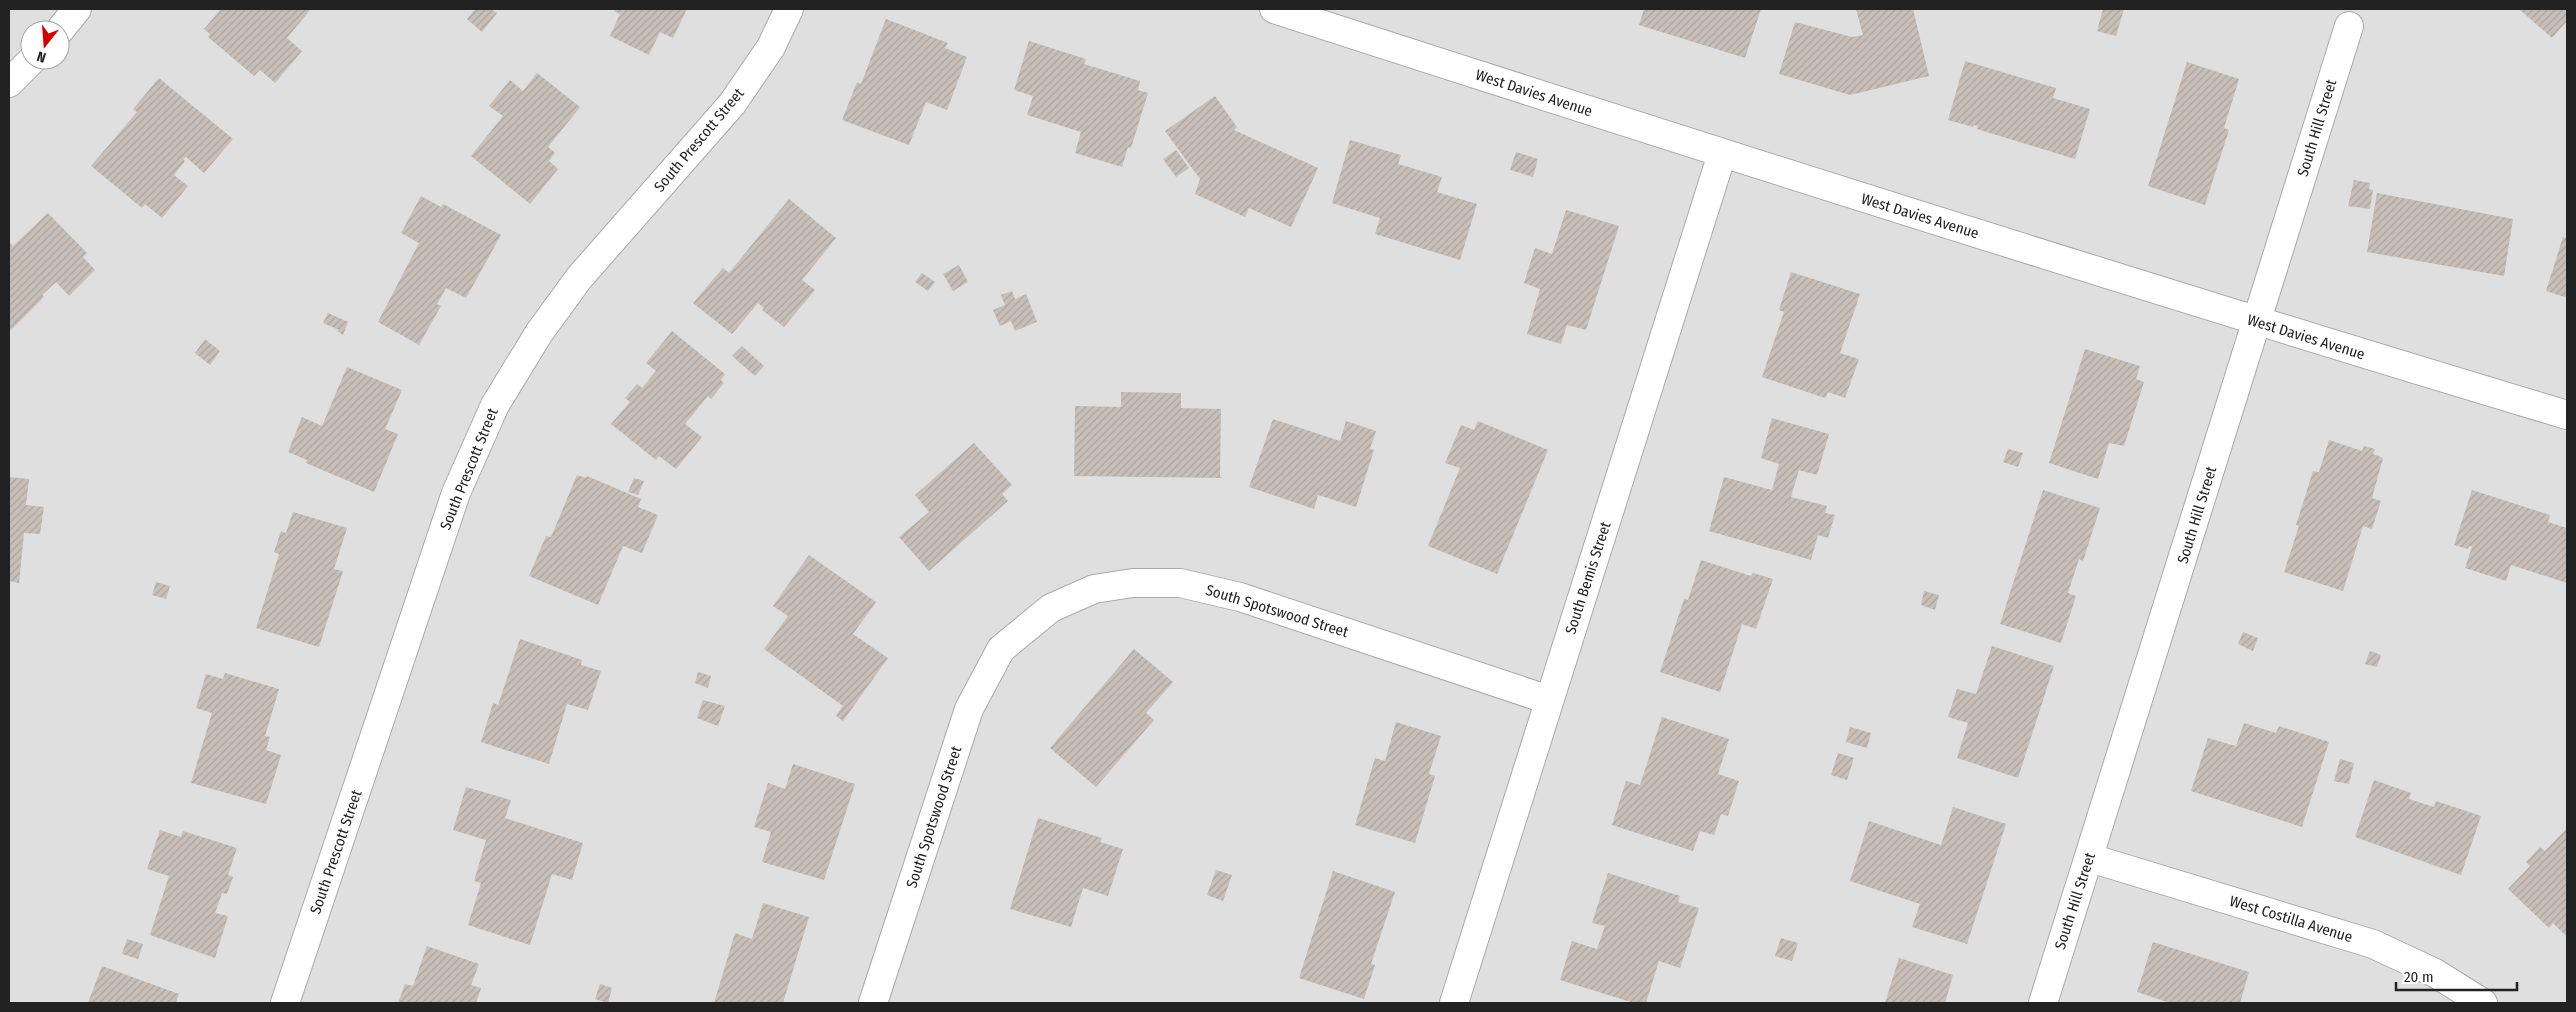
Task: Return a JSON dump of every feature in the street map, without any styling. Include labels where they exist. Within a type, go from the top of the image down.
[{"type":"street","points":[[68,20],[77,9]]},
{"type":"street","name":"South Prescott Street","points":[[285,1003],[456,493],[495,405],[539,333],[579,278],[732,104],[771,47],[789,9]]},
{"type":"street","name":"West Davies Avenue","points":[[1274,9],[1722,154],[2257,322],[2567,415]]},
{"type":"street","name":"South Hill Street","points":[[2042,1003],[2090,858],[2349,26]]},
{"type":"street","points":[[9,83],[22,70]]},
{"type":"street","name":"South Bemis Street","points":[[1454,1003],[1722,154]]},
{"type":"street","name":"South Spotswood Street","points":[[873,1003],[969,709],[1001,649],[1051,608],[1094,589],[1133,583],[1180,583],[1240,597],[1549,700]]},
{"type":"street","name":"West Costilla Avenue","points":[[2090,858],[2373,944],[2435,973],[2483,1003]]},
{"type":"shaded area","points":[[9,9],[2567,9],[2567,1003],[9,1003]]},
{"type":"building","points":[[221,9],[311,9],[287,38],[302,51],[275,83],[260,70],[254,76],[208,37],[210,34],[204,29]]},
{"type":"building","points":[[475,9],[491,9],[497,13],[482,32],[467,19]]},
{"type":"building","points":[[615,9],[687,9],[673,38],[660,32],[649,55],[610,36],[620,14],[614,11]]},
{"type":"building","points":[[1644,9],[1761,9],[1745,58],[1639,25]]},
{"type":"building","points":[[1856,9],[1913,9],[1929,76],[1850,95],[1779,74],[1795,22],[1852,37],[1863,35]]},
{"type":"building","points":[[2103,9],[2124,9],[2116,36],[2097,31]]},
{"type":"building","points":[[2519,9],[2567,9],[2567,21],[2552,38]]},
{"type":"building","points":[[886,19],[948,43],[945,48],[967,57],[947,110],[926,102],[909,145],[842,120],[857,82],[861,84]]},
{"type":"building","points":[[1029,41],[1086,59],[1084,64],[1140,81],[1138,90],[1148,93],[1131,148],[1128,147],[1122,167],[1075,153],[1081,132],[1027,115],[1033,96],[1014,90]]},
{"type":"building","points":[[1965,61],[2056,88],[2053,98],[2090,109],[2075,159],[1977,129],[1978,126],[1974,125],[1973,127],[1948,120]]},
{"type":"building","points":[[2187,62],[2239,79],[2224,128],[2229,130],[2205,205],[2148,186]]},
{"type":"building","points":[[537,73],[580,107],[548,147],[555,153],[549,161],[558,169],[530,204],[471,156],[503,116],[489,106],[510,80],[523,91]]},
{"type":"building","points":[[159,78],[233,139],[204,173],[186,157],[183,159],[185,161],[174,175],[188,186],[162,218],[145,204],[142,208],[91,166],[137,112],[133,109]]},
{"type":"building","points":[[1215,96],[1237,127],[1234,130],[1318,168],[1291,227],[1249,208],[1245,217],[1195,194],[1200,179],[1165,131]]},
{"type":"building","points":[[1350,140],[1401,155],[1398,164],[1442,177],[1437,192],[1477,204],[1460,260],[1375,234],[1380,218],[1332,203]]},
{"type":"building","points":[[1176,150],[1189,168],[1176,177],[1163,159]]},
{"type":"building","points":[[1516,152],[1538,159],[1533,177],[1510,170]]},
{"type":"building","points":[[2354,180],[2370,183],[2369,189],[2373,190],[2370,209],[2348,206]]},
{"type":"building","points":[[2377,193],[2513,219],[2504,276],[2367,252]]},
{"type":"building","points":[[421,196],[441,207],[443,204],[501,235],[466,298],[446,288],[437,304],[441,306],[419,345],[378,322],[419,243],[401,233]]},
{"type":"building","points":[[789,199],[836,238],[802,280],[815,290],[784,327],[762,310],[764,308],[758,303],[732,334],[693,303],[723,268],[729,273]]},
{"type":"building","points":[[1566,210],[1619,226],[1586,330],[1567,325],[1561,344],[1527,334],[1540,289],[1524,283],[1535,248],[1552,254]]},
{"type":"building","points":[[48,213],[87,253],[83,257],[95,270],[69,296],[56,282],[42,295],[44,297],[9,332],[9,242],[13,246]]},
{"type":"building","points":[[2563,237],[2567,238],[2567,298],[2546,291]]},
{"type":"building","points":[[959,265],[968,282],[953,291],[943,274]]},
{"type":"building","points":[[1791,272],[1860,294],[1840,353],[1859,359],[1845,398],[1828,392],[1825,398],[1762,377],[1784,312],[1779,310]]},
{"type":"building","points":[[922,273],[935,282],[928,291],[915,282]]},
{"type":"building","points":[[1012,291],[1015,299],[1026,294],[1037,322],[1015,331],[1011,321],[1000,326],[993,310],[1005,305],[1001,295]]},
{"type":"building","points":[[328,313],[348,322],[343,335],[337,331],[339,330],[323,323]]},
{"type":"building","points":[[672,331],[725,374],[721,380],[724,383],[711,399],[708,396],[685,424],[702,437],[676,469],[659,456],[656,460],[611,424],[630,402],[625,398],[637,384],[642,388],[656,371],[646,363]]},
{"type":"building","points":[[205,339],[220,351],[210,365],[195,353]]},
{"type":"building","points":[[742,346],[764,366],[755,376],[732,356]]},
{"type":"building","points":[[2085,349],[2140,366],[2136,379],[2144,382],[2124,446],[2109,443],[2098,479],[2049,463]]},
{"type":"building","points":[[347,367],[402,390],[385,429],[398,434],[374,492],[306,463],[307,460],[288,452],[302,417],[322,426]]},
{"type":"building","points":[[1121,392],[1181,393],[1181,408],[1221,409],[1220,476],[1222,478],[1074,476],[1075,406],[1121,407]]},
{"type":"building","points":[[1772,418],[1829,434],[1817,475],[1799,470],[1791,497],[1827,506],[1825,513],[1835,515],[1828,538],[1818,535],[1811,560],[1709,531],[1724,477],[1772,490],[1779,464],[1761,458]]},
{"type":"building","points":[[1273,419],[1340,441],[1346,421],[1376,431],[1370,449],[1374,450],[1356,507],[1318,495],[1314,509],[1249,487]]},
{"type":"building","points":[[1478,421],[1548,450],[1497,574],[1428,546],[1460,468],[1445,463],[1461,425],[1474,430]]},
{"type":"building","points":[[2329,440],[2362,451],[2364,446],[2375,449],[2373,454],[2383,458],[2372,498],[2381,501],[2372,529],[2363,526],[2343,591],[2284,572],[2299,526],[2296,525],[2313,471],[2319,472]]},
{"type":"building","points":[[974,443],[1012,485],[1002,494],[1008,501],[929,571],[899,537],[929,512],[915,495]]},
{"type":"building","points":[[2008,449],[2023,453],[2018,467],[2003,462]]},
{"type":"building","points":[[577,475],[586,478],[587,476],[641,499],[638,507],[658,515],[642,553],[623,546],[598,605],[529,576],[546,536],[551,537]]},
{"type":"building","points":[[9,477],[29,479],[26,505],[44,507],[40,534],[24,533],[19,583],[9,581]]},
{"type":"building","points":[[634,478],[644,481],[638,495],[628,492]]},
{"type":"building","points":[[2043,490],[2100,508],[2083,561],[2079,559],[2068,593],[2076,596],[2061,643],[2000,624]]},
{"type":"building","points":[[2472,490],[2550,515],[2548,522],[2567,528],[2567,583],[2511,565],[2506,581],[2465,568],[2472,547],[2469,546],[2468,549],[2454,545]]},
{"type":"building","points":[[293,512],[347,528],[334,569],[343,571],[319,647],[256,628],[279,554],[274,552],[281,531],[286,533]]},
{"type":"building","points":[[809,555],[876,602],[853,634],[888,658],[843,721],[836,716],[843,706],[764,649],[788,616],[773,606]]},
{"type":"building","points":[[1701,560],[1751,576],[1753,573],[1773,579],[1756,629],[1742,624],[1720,692],[1660,672],[1684,599],[1688,600]]},
{"type":"building","points":[[156,582],[170,586],[166,599],[152,595]]},
{"type":"building","points":[[1924,591],[1939,595],[1935,610],[1921,605]]},
{"type":"building","points":[[2243,632],[2258,638],[2253,651],[2238,644]]},
{"type":"building","points":[[520,639],[582,660],[581,665],[601,671],[588,710],[567,704],[549,764],[481,742],[493,703],[498,705]]},
{"type":"building","points":[[1992,646],[2054,666],[2018,778],[1957,758],[1968,723],[1948,717],[1957,689],[1976,694]]},
{"type":"building","points":[[1134,649],[1173,682],[1146,713],[1154,720],[1096,787],[1050,748]]},
{"type":"building","points":[[2370,651],[2381,655],[2377,667],[2365,664]]},
{"type":"building","points":[[698,672],[711,676],[708,688],[695,683]]},
{"type":"building","points":[[225,673],[279,689],[265,736],[270,737],[266,750],[281,755],[266,804],[191,783],[212,713],[196,708],[206,674],[223,679]]},
{"type":"building","points":[[703,700],[725,706],[718,726],[697,718]]},
{"type":"building","points":[[1662,717],[1729,739],[1718,774],[1739,781],[1728,816],[1721,814],[1714,835],[1700,831],[1693,851],[1612,825],[1626,781],[1640,785]]},
{"type":"building","points":[[1396,722],[1441,736],[1429,774],[1435,776],[1415,843],[1355,825],[1375,758],[1385,761]]},
{"type":"building","points":[[2244,723],[2276,733],[2279,726],[2329,742],[2302,827],[2191,791],[2208,738],[2236,746]]},
{"type":"building","points":[[1850,727],[1871,733],[1867,748],[1846,742]]},
{"type":"building","points":[[1838,753],[1854,758],[1847,780],[1831,775]]},
{"type":"building","points":[[2340,759],[2354,763],[2349,784],[2334,781]]},
{"type":"building","points":[[793,764],[855,784],[824,880],[762,862],[771,832],[754,827],[768,783],[785,789]]},
{"type":"building","points":[[2374,780],[2411,793],[2409,799],[2434,807],[2436,801],[2481,816],[2461,875],[2355,837]]},
{"type":"building","points":[[466,787],[511,800],[505,818],[583,843],[572,880],[552,874],[530,945],[468,925],[481,883],[474,881],[486,840],[453,830]]},
{"type":"building","points":[[1953,807],[2006,824],[1967,944],[1912,927],[1920,904],[1850,881],[1869,821],[1941,845]]},
{"type":"building","points":[[1038,818],[1102,838],[1100,842],[1123,849],[1108,896],[1083,888],[1071,927],[1010,909]]},
{"type":"building","points":[[2567,828],[2567,937],[2553,923],[2549,928],[2508,889],[2530,866],[2526,862],[2540,847],[2545,851]]},
{"type":"building","points":[[160,830],[181,837],[183,831],[237,848],[228,875],[233,877],[227,894],[222,893],[215,913],[228,916],[215,958],[150,935],[169,876],[147,869]]},
{"type":"building","points":[[1216,870],[1232,875],[1223,901],[1207,895]]},
{"type":"building","points":[[1333,871],[1395,892],[1371,964],[1375,965],[1364,999],[1299,978]]},
{"type":"building","points":[[1608,873],[1680,896],[1678,902],[1699,908],[1680,968],[1659,961],[1646,1003],[1634,1003],[1560,980],[1572,941],[1597,949],[1605,926],[1592,923]]},
{"type":"building","points":[[763,903],[809,917],[783,1003],[714,1003],[735,933],[752,939]]},
{"type":"building","points":[[1781,938],[1798,943],[1792,961],[1775,956]]},
{"type":"building","points":[[127,939],[143,944],[138,959],[122,954]]},
{"type":"building","points":[[2153,942],[2249,972],[2240,1003],[2170,1003],[2137,992]]},
{"type":"building","points":[[427,946],[479,964],[471,985],[481,988],[476,1003],[398,1003],[405,984],[413,986]]},
{"type":"building","points":[[1899,958],[1953,975],[1945,1003],[1885,1003]]},
{"type":"building","points":[[102,966],[179,994],[176,1002],[180,1003],[88,1003]]},
{"type":"building","points":[[600,984],[612,988],[608,1003],[595,999]]}]
